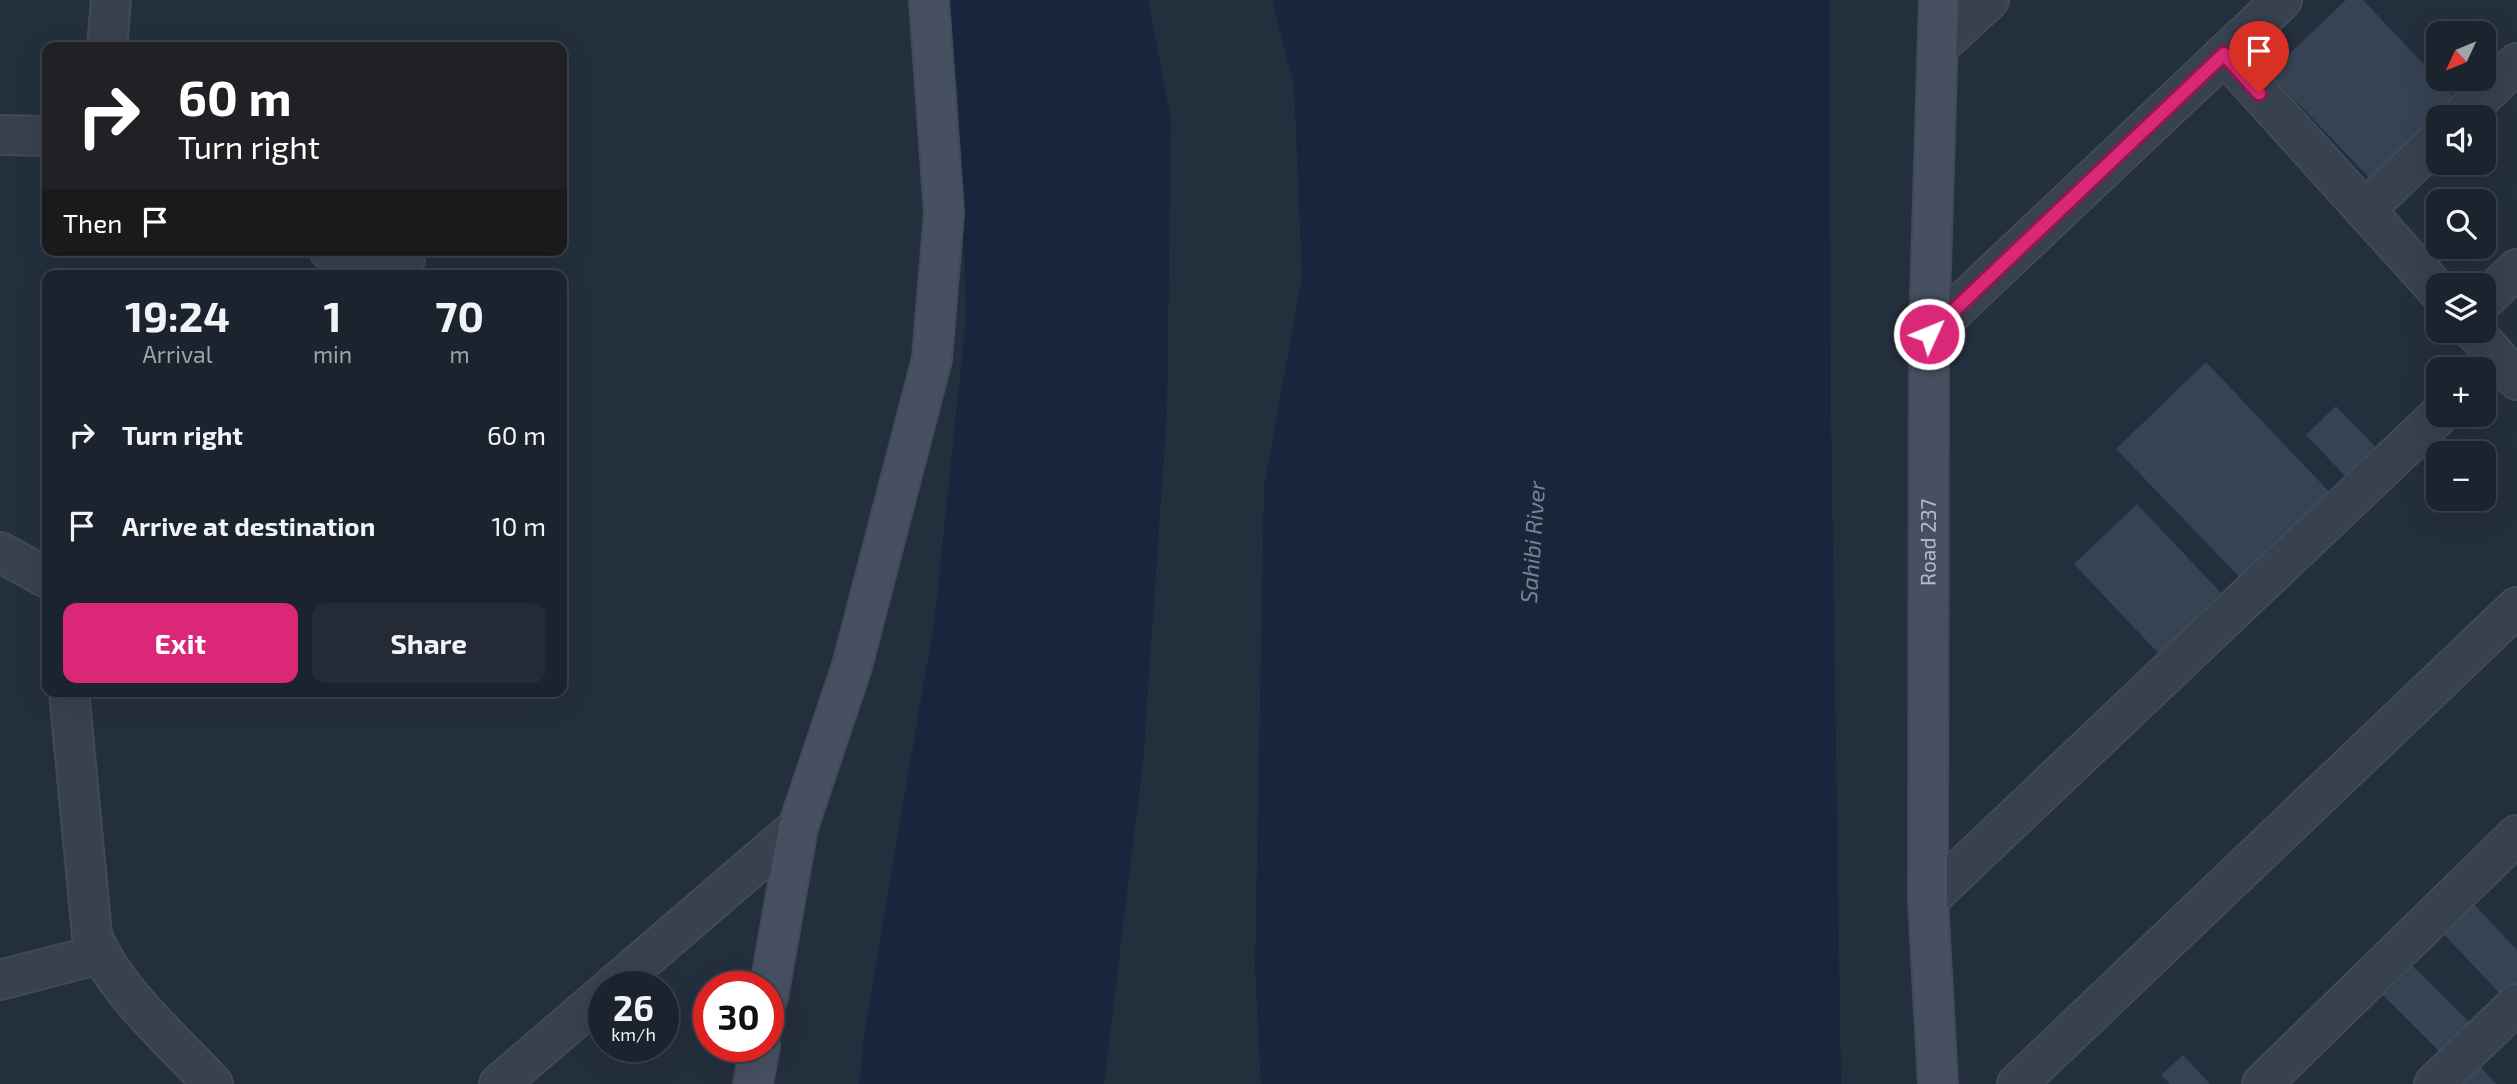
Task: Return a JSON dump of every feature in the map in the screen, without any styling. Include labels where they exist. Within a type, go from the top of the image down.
[{"type":"street","points":[[107,42],[111,0]]},
{"type":"street","points":[[773,971],[798,827],[852,666],[932,359],[944,213],[929,0]]},
{"type":"street","name":"Road 237","points":[[1938,0],[1929,334],[1928,900],[1938,1084]]},
{"type":"street","points":[[1938,47],[1989,0]]},
{"type":"street","points":[[1929,334],[2282,0]]},
{"type":"street","points":[[2224,54],[2426,278]]},
{"type":"street","points":[[2473,105],[2517,63]]},
{"type":"street","points":[[0,135],[42,136]]},
{"type":"street","points":[[2365,210],[2426,152]]},
{"type":"street","points":[[380,256],[405,259]]},
{"type":"street","points":[[2496,289],[2517,269]]},
{"type":"street","points":[[1928,900],[2426,427]]},
{"type":"street","points":[[0,552],[42,575]]},
{"type":"street","points":[[2017,1084],[2517,607]]},
{"type":"street","points":[[70,697],[92,935],[100,954],[117,980],[212,1084]]},
{"type":"street","points":[[631,971],[798,827]]},
{"type":"street","points":[[2262,1084],[2517,835]]},
{"type":"street","points":[[0,980],[100,954]]},
{"type":"street","points":[[2434,1084],[2517,1004]]},
{"type":"street","points":[[499,1084],[588,1008]]},
{"type":"street","points":[[753,1084],[757,1062]]},
{"type":"water","points":[[946,0],[1148,0],[1171,119],[1167,413],[1143,762],[1104,1084],[859,1084],[864,1036],[935,616],[966,318],[958,94]]},
{"type":"water","name":"Sahibi River","points":[[1272,0],[1829,0],[1831,418],[1841,1084],[1261,1084],[1255,969],[1264,487],[1302,277],[1294,85]]},
{"type":"building","points":[[2346,0],[2363,0],[2426,67],[2426,91],[2449,91],[2462,105],[2426,105],[2426,149],[2382,191],[2269,73]]},
{"type":"building","points":[[2206,362],[2336,499],[2247,585],[2116,449]]},
{"type":"building","points":[[2336,406],[2385,457],[2355,486],[2306,435]]},
{"type":"building","points":[[2137,504],[2222,594],[2159,654],[2074,564]]},
{"type":"building","points":[[2469,899],[2517,950],[2517,987],[2505,999],[2438,928]]},
{"type":"building","points":[[2406,959],[2474,1027],[2445,1057],[2377,989]]},
{"type":"building","points":[[2469,1054],[2496,1084],[2436,1084]]},
{"type":"building","points":[[2183,1055],[2210,1084],[2170,1084],[2161,1075]]},
{"type":"route","points":[[1929,334],[2224,54],[2259,93]]}]
